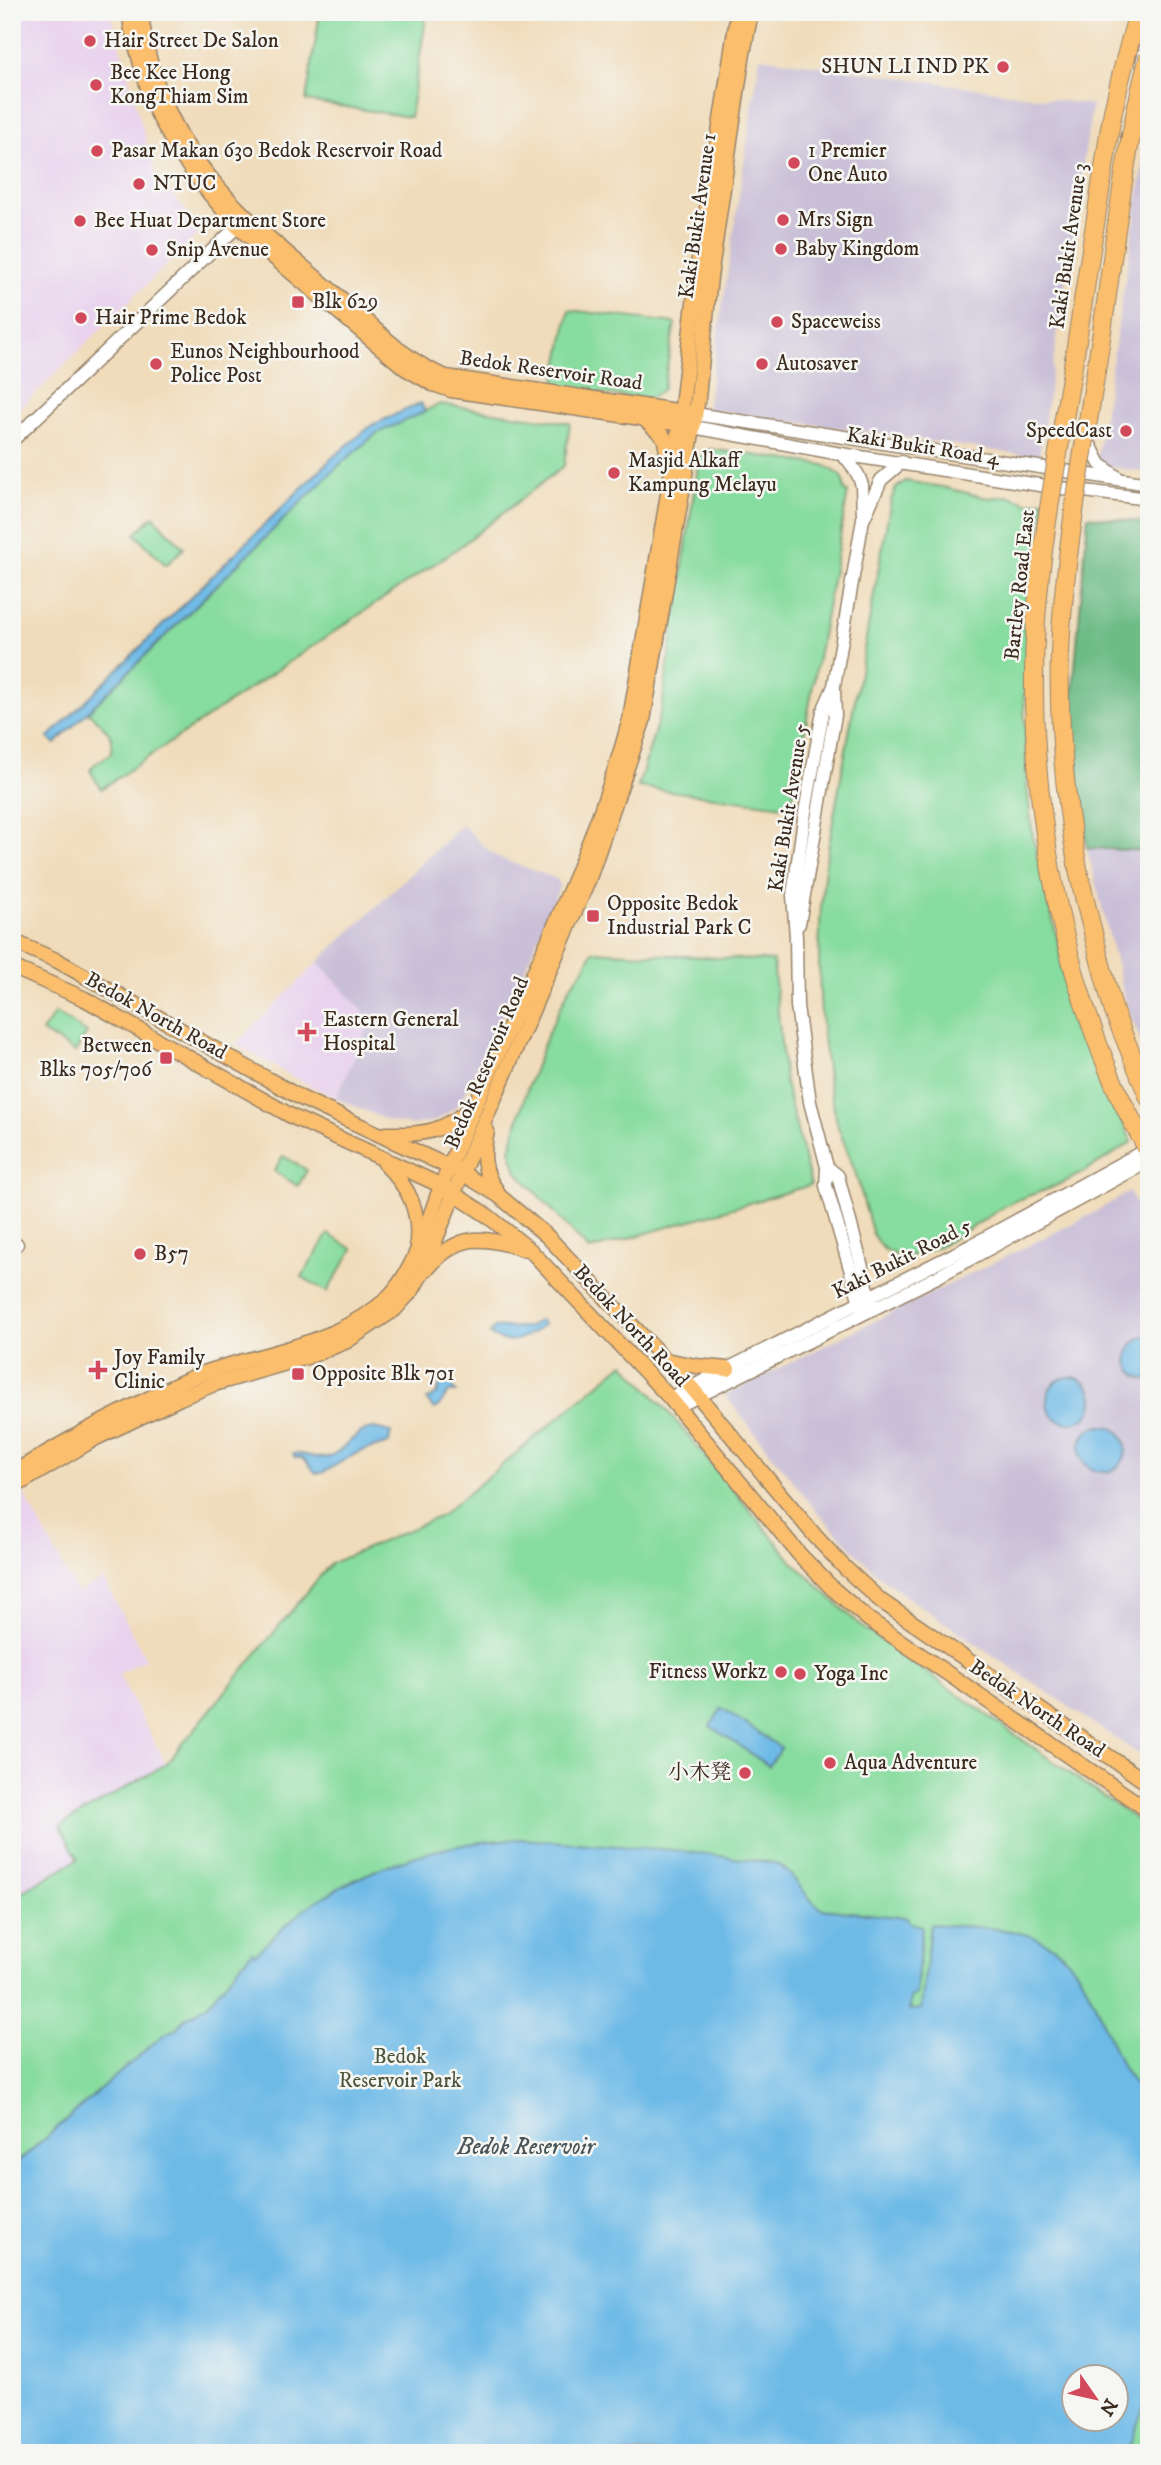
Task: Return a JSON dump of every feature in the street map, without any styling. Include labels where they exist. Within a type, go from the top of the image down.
[{"type":"highway","name":"Bartley Road East","points":[[1138,12],[1115,101],[1100,191],[1051,505],[1036,618],[1034,661],[1042,802],[1052,876],[1067,941],[1084,1001],[1108,1069],[1149,1150]]},
{"type":"highway","points":[[1149,56],[1136,104],[1122,195],[1065,582],[1060,653],[1068,801],[1079,870],[1114,1012],[1149,1098]]},
{"type":"main road","name":"Bedok Reservoir Road","points":[[131,12],[131,26],[155,109],[179,153],[209,194],[403,352],[432,372],[446,377],[687,419]]},
{"type":"main road","name":"Bedok Reservoir Road","points":[[141,12],[164,104],[188,147],[242,222],[405,368],[433,384],[451,390],[641,417],[687,419]]},
{"type":"main road","name":"Kaki Bukit Avenue 1","points":[[687,419],[701,246],[738,12]]},
{"type":"main road","name":"Kaki Bukit Avenue 1","points":[[687,419],[751,12]]},
{"type":"main road","points":[[641,417],[664,437],[671,476]]},
{"type":"main road","name":"Bedok Reservoir Road","points":[[456,1170],[477,1102],[576,876],[618,760],[633,707],[671,476],[687,419]]},
{"type":"main road","name":"Bedok Reservoir Road","points":[[12,1474],[20,1464],[197,1376],[306,1345],[340,1330],[387,1299],[405,1275],[494,1098],[587,884],[640,735],[647,708],[687,419]]},
{"type":"main road","name":"Bedok North Road","points":[[12,942],[58,961],[303,1099],[456,1170],[504,1200],[547,1236],[665,1360],[844,1567],[898,1613],[1149,1784]]},
{"type":"main road","name":"Bedok North Road","points":[[12,967],[85,999],[293,1117],[448,1189],[488,1216],[531,1251],[674,1402],[799,1554],[833,1589],[868,1619],[1149,1811]]},
{"type":"main road","points":[[494,1098],[484,1146],[484,1163],[491,1183],[504,1200]]},
{"type":"main road","points":[[378,1133],[407,1134],[449,1126],[477,1102]]},
{"type":"main road","points":[[377,1156],[399,1178],[412,1201],[418,1234],[415,1255]]},
{"type":"main road","name":"Bedok Reservoir Road","points":[[12,1488],[96,1438],[180,1398],[214,1384],[310,1356],[347,1340],[388,1315],[413,1289],[428,1262],[448,1189]]},
{"type":"main road","points":[[413,1289],[438,1256],[466,1242],[482,1238],[531,1251]]},
{"type":"main road","points":[[665,1360],[728,1368]]},
{"type":"main road","points":[[898,1613],[905,1633],[904,1643]]},
{"type":"street","name":"Kaki Bukit Avenue 3","points":[[1052,487],[1103,142],[1116,68],[1130,12]]},
{"type":"street","name":"Kaki Bukit Avenue 3","points":[[1080,490],[1127,136],[1149,33]]},
{"type":"street","points":[[1133,99],[1149,108]]},
{"type":"street","points":[[1127,136],[1149,128]]},
{"type":"street","points":[[12,441],[242,222]]},
{"type":"street","name":"Kaki Bukit Road 4","points":[[687,419],[841,454],[1052,487],[1149,499]]},
{"type":"street","name":"Kaki Bukit Road 4","points":[[687,419],[1149,484]]},
{"type":"street","points":[[1087,439],[1100,464],[1124,480]]},
{"type":"street","points":[[841,454],[849,461],[862,485],[863,519]]},
{"type":"street","points":[[863,519],[881,480],[902,462]]},
{"type":"street","name":"Kaki Bukit Avenue 5","points":[[863,519],[834,686],[835,715],[796,937],[797,1006],[803,1060],[819,1142],[827,1167],[826,1186],[867,1305]]},
{"type":"street","name":"Kaki Bukit Road 5","points":[[674,1402],[867,1305],[1149,1150]]},
{"type":"street","name":"Kaki Bukit Road 5","points":[[694,1392],[728,1368],[867,1305],[937,1277],[1149,1161]]},
{"type":"shaded area","points":[[12,12],[110,12],[155,172],[201,231],[12,416]]},
{"type":"shaded area","points":[[760,57],[1092,105],[1039,457],[707,409]]},
{"type":"shaded area","points":[[1146,149],[1149,149],[1149,473],[1096,464]]},
{"type":"shaded area","points":[[462,825],[499,858],[557,879],[560,885],[520,981],[485,1048],[467,1090],[454,1109],[435,1121],[413,1125],[391,1122],[336,1098],[371,1020],[318,962]]},
{"type":"shaded area","points":[[1087,848],[1149,851],[1149,1060],[1127,1007]]},
{"type":"shaded area","name":"Eastern General Hospital","points":[[318,962],[371,1020],[336,1098],[236,1044]]},
{"type":"shaded area","points":[[1129,1192],[1149,1224],[1149,1761],[904,1595],[876,1573],[818,1513],[725,1395],[1088,1216]]},
{"type":"shaded area","points":[[23,1492],[77,1593],[103,1579],[146,1659],[118,1674],[166,1764],[60,1826],[78,1859],[12,1898],[12,1501]]},
{"type":"green space","points":[[320,12],[427,12],[410,117],[306,101]]},
{"type":"green space","points":[[569,310],[675,323],[663,389],[645,399],[554,388]]},
{"type":"green space","points":[[440,404],[570,423],[564,466],[458,548],[101,789],[90,770],[110,754],[112,741],[107,730],[88,712],[339,465],[377,433]]},
{"type":"green space","points":[[709,449],[824,465],[842,476],[845,491],[848,492],[791,807],[638,787],[662,707],[699,458]]},
{"type":"green space","points":[[906,481],[988,498],[1010,496],[1028,503],[1044,500],[1024,692],[1027,787],[1033,838],[1059,946],[1062,971],[1072,1004],[1084,1026],[1105,1084],[1132,1142],[1071,1179],[1007,1205],[945,1243],[907,1256],[887,1251],[873,1235],[855,1171],[838,1127],[827,1077],[819,968],[826,860],[891,500],[896,488]]},
{"type":"green space","points":[[153,516],[184,548],[166,565],[135,534]]},
{"type":"green space","points":[[1088,516],[1149,523],[1149,851],[1087,848],[1070,725]]},
{"type":"green space","points":[[593,951],[773,961],[785,1083],[811,1185],[589,1250],[517,1172],[510,1149],[526,1092],[548,1033],[571,985],[582,972]]},
{"type":"green space","points":[[55,1013],[87,1033],[75,1052],[42,1032]]},
{"type":"green space","points":[[283,1156],[307,1170],[298,1186],[274,1171]]},
{"type":"green space","points":[[328,1234],[353,1249],[327,1292],[302,1277]]},
{"type":"green space","name":"Bedok Reservoir","points":[[624,1363],[665,1408],[793,1562],[862,1627],[1149,1829],[1149,2453],[12,2453],[12,1898],[78,1859],[60,1826],[166,1764],[330,1564],[441,1516]]},
{"type":"water","points":[[421,403],[425,412],[377,433],[339,465],[55,744],[48,738],[333,457],[372,425]]},
{"type":"water","points":[[540,1320],[544,1325],[518,1340],[504,1341],[490,1334],[494,1328],[528,1327]]},
{"type":"water","points":[[1149,1335],[1149,1380],[1133,1372],[1128,1358],[1133,1344]]},
{"type":"water","points":[[1070,1377],[1086,1384],[1093,1400],[1086,1416],[1070,1423],[1054,1416],[1047,1400],[1054,1384]]},
{"type":"water","points":[[445,1378],[448,1378],[456,1392],[449,1392],[438,1407],[433,1409],[427,1400],[437,1394]]},
{"type":"water","points":[[1103,1426],[1119,1433],[1126,1449],[1119,1465],[1103,1472],[1087,1465],[1080,1449],[1087,1433]]},
{"type":"water","points":[[374,1428],[391,1432],[389,1443],[359,1452],[322,1473],[316,1473],[305,1460],[295,1458],[293,1454],[327,1457],[361,1433]]},
{"type":"water","points":[[722,1708],[781,1748],[769,1766],[710,1726]]},
{"type":"water","name":"Bedok Reservoir","points":[[521,1839],[673,1850],[774,1863],[787,1871],[821,1909],[907,1918],[910,1923],[922,1926],[916,1995],[910,1998],[909,2010],[921,2009],[930,1924],[1019,1933],[1049,1945],[1064,1956],[1087,1987],[1121,2064],[1149,2102],[1149,2392],[1127,2453],[12,2453],[12,2167],[150,2046],[207,2005],[252,1951],[255,1954],[312,1904],[386,1866],[466,1844]]},
{"type":"place","name":"Hair Street De Salon","points":[[90,41]]},
{"type":"place","name":"SHUN LI IND PK","points":[[1003,67]]},
{"type":"place","name":"Bee Kee Hong KongThiam Sim","points":[[96,85]]},
{"type":"place","name":"Pasar Makan 630 Bedok Reservoir Road","points":[[97,151]]},
{"type":"place","name":"1 Premier One Auto","points":[[794,163]]},
{"type":"place","name":"NTUC","points":[[139,184]]},
{"type":"place","name":"Mrs Sign","points":[[783,220]]},
{"type":"place","name":"Bee Huat Department Store","points":[[80,221]]},
{"type":"place","name":"Baby Kingdom","points":[[781,249]]},
{"type":"place","name":"Snip Avenue","points":[[152,250]]},
{"type":"place","name":"Blk 629","points":[[298,302]]},
{"type":"place","name":"Hair Prime Bedok","points":[[81,318]]},
{"type":"place","name":"Spaceweiss","points":[[777,322]]},
{"type":"place","name":"Eunos Neighbourhood Police Post","points":[[156,364]]},
{"type":"place","name":"Autosaver","points":[[762,364]]},
{"type":"place","name":"SpeedCast","points":[[1126,431]]},
{"type":"place","name":"Masjid Alkaff Kampung Melayu","points":[[614,473]]},
{"type":"place","name":"Opposite Bedok Industrial Park C","points":[[593,916]]},
{"type":"place","name":"Eastern General Hospital","points":[[307,1032]]},
{"type":"place","name":"Between Blks 705/706","points":[[166,1058]]},
{"type":"place","name":"B57","points":[[140,1254]]},
{"type":"place","name":"Joy Family Clinic","points":[[98,1370]]},
{"type":"place","name":"Opposite Blk 701","points":[[298,1374]]},
{"type":"place","name":"Fitness Workz","points":[[781,1672]]},
{"type":"place","name":"Yoga Inc","points":[[800,1674]]},
{"type":"place","name":"Aqua Adventure","points":[[830,1763]]},
{"type":"place","name":"小木凳","points":[[745,1773]]},
{"type":"park label","name":"Bedok Reservoir Park","points":[[400,2069]]}]
